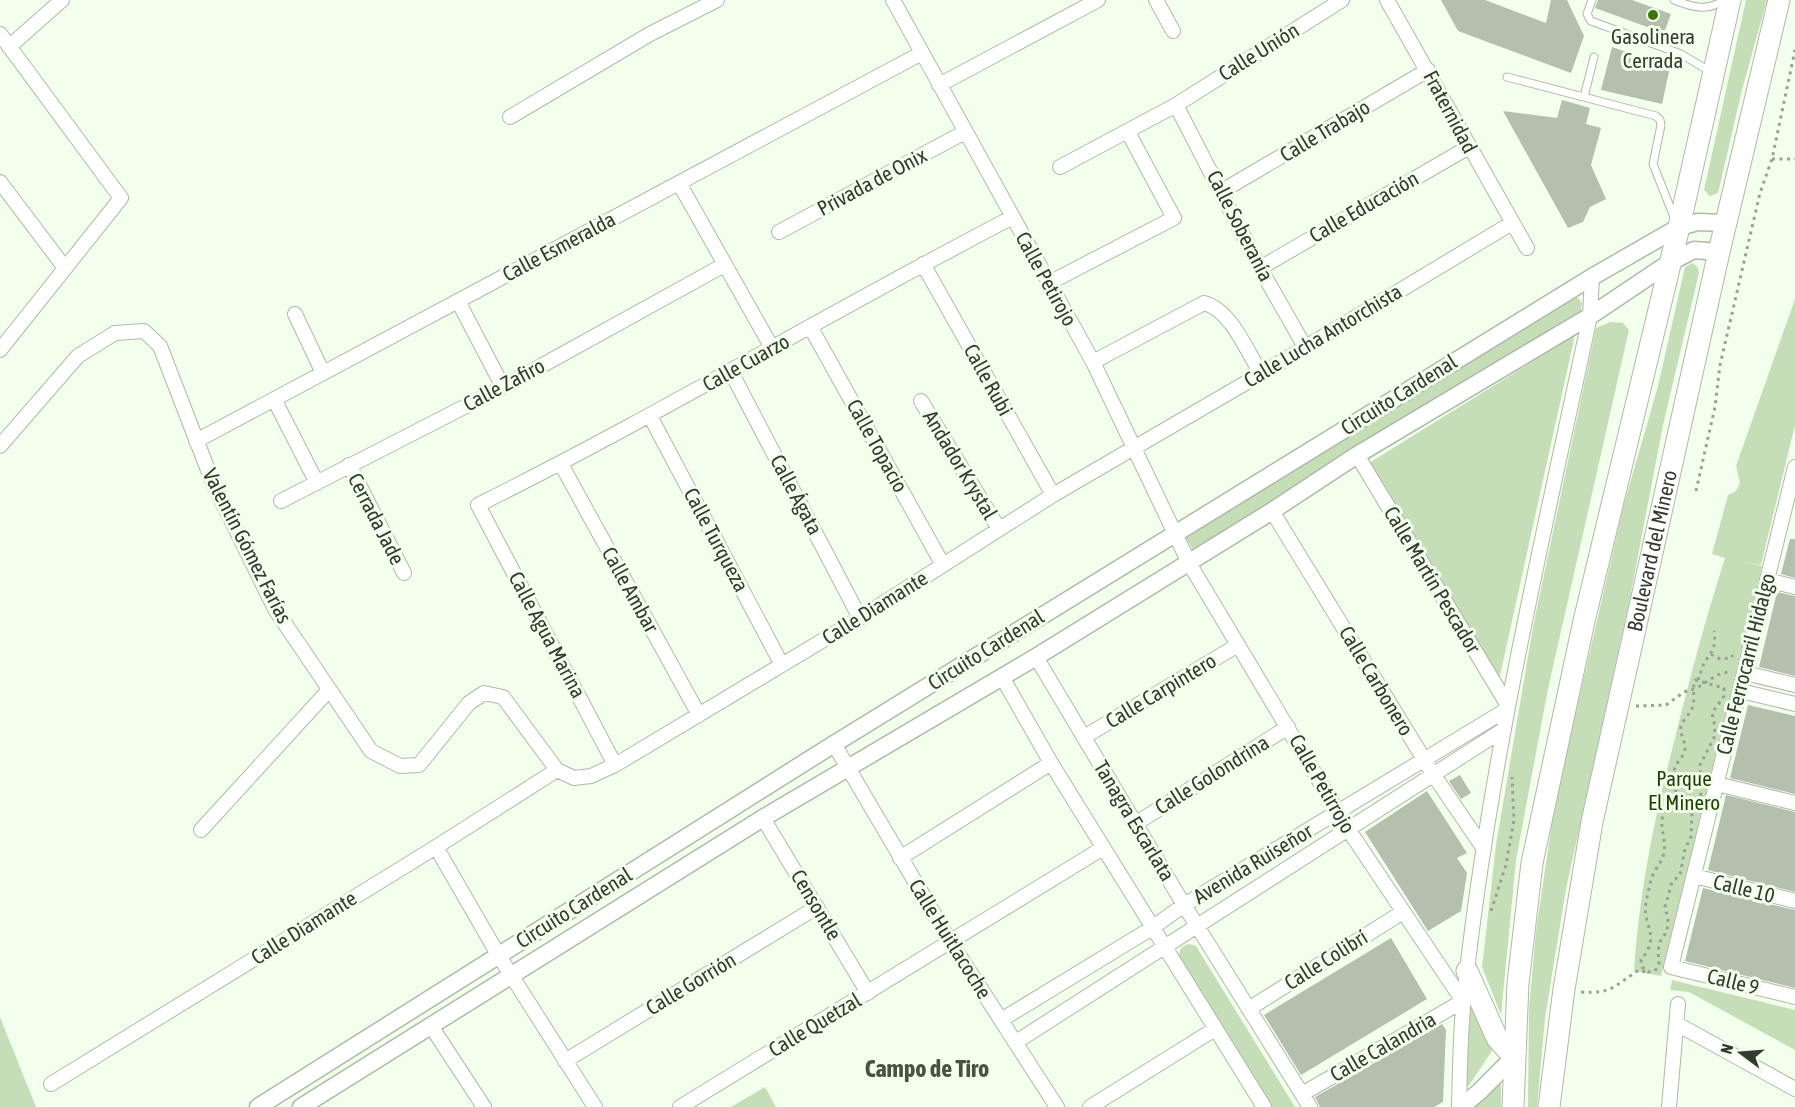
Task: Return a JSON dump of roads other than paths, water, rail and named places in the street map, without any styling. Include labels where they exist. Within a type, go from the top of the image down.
[{"type":"main road","points":[[1513,1107],[1518,983],[1532,863],[1584,621],[1730,0]]},
{"type":"main road","name":"Boulevard del Minero","points":[[1549,1107],[1564,989],[1592,822],[1725,223],[1779,0]]},
{"type":"main road","points":[[1467,971],[1497,1038],[1514,1057]]},
{"type":"street","points":[[9,47],[62,0]]},
{"type":"street","points":[[510,117],[650,34],[717,0]]},
{"type":"street","name":"Calle Petirojo","points":[[894,0],[1092,362],[1189,563]]},
{"type":"street","points":[[939,85],[1098,0]]},
{"type":"street","points":[[1156,0],[1173,31]]},
{"type":"street","name":"Calle Unión","points":[[1060,167],[1176,105],[1342,0]]},
{"type":"street","name":"Fraternidad","points":[[1387,0],[1527,248]]},
{"type":"street","points":[[0,34],[121,198],[2,341]]},
{"type":"street","name":"Calle Esmeralda","points":[[196,441],[922,53]]},
{"type":"street","name":"Calle Trabajo","points":[[1222,191],[1428,70]]},
{"type":"street","name":"Calle Soberanía","points":[[1176,105],[1260,268],[1305,347]]},
{"type":"street","name":"Privada de Onix","points":[[779,232],[965,132]]},
{"type":"street","points":[[1048,283],[1174,219],[1128,132]]},
{"type":"street","name":"Calle Educación","points":[[1260,268],[1468,147]]},
{"type":"street","points":[[0,182],[65,268]]},
{"type":"street","points":[[679,183],[772,348]]},
{"type":"street","name":"Calle Cuarzo","points":[[478,505],[561,464],[811,328],[923,264],[1013,217]]},
{"type":"street","name":"Circuito Cardenal","points":[[258,1107],[834,744],[1592,276],[1678,227],[1698,222],[1725,223]]},
{"type":"street","name":"Calle Lucha Antorchista","points":[[1134,448],[1512,224]]},
{"type":"street","name":"Circuito Cardenal","points":[[300,1107],[763,818],[1036,657],[1272,511],[1357,455],[1590,316],[1669,263],[1694,250],[1719,252]]},
{"type":"street","name":"Calle Rubi","points":[[923,264],[1053,495]]},
{"type":"street","name":"Calle Zafiro","points":[[281,501],[503,387],[724,265]]},
{"type":"street","points":[[1460,1107],[1463,1001],[1484,849],[1507,707],[1590,316],[1592,276]]},
{"type":"street","points":[[458,301],[503,387]]},
{"type":"street","points":[[1092,362],[1204,303],[1215,306],[1226,316],[1261,374]]},
{"type":"street","points":[[296,314],[323,373]]},
{"type":"street","name":"Calle Topacio","points":[[811,328],[943,565]]},
{"type":"street","name":"Valentín Gómez Farías","points":[[0,446],[78,356],[115,333],[144,331],[160,346],[213,483],[274,609],[371,751],[400,766],[419,765],[469,704],[484,693],[503,697],[557,770]]},
{"type":"street","name":"Calle Ágata","points":[[731,372],[861,618]]},
{"type":"street","points":[[274,399],[317,483]]},
{"type":"street","name":"Andador Krystal","points":[[921,401],[999,529]]},
{"type":"street","name":"Calle Turqueza","points":[[650,416],[782,665]]},
{"type":"street","name":"Calle Diamante","points":[[51,1084],[557,770],[574,778],[591,776],[615,765],[861,618],[1053,495],[1134,448]]},
{"type":"street","name":"Calle Martín Pescador","points":[[1357,455],[1507,707]]},
{"type":"street","name":"Calle Ambar","points":[[561,464],[699,715]]},
{"type":"street","name":"Cerrada Jade","points":[[349,465],[404,573]]},
{"type":"street","name":"Calle Ferrocarril Hidalgo","points":[[1671,967],[1767,580],[1792,494],[1795,467]]},
{"type":"street","name":"Calle Agua Marina","points":[[478,505],[615,765]]},
{"type":"street","name":"Calle Carbonero","points":[[1272,511],[1424,760],[1484,849]]},
{"type":"street","name":"Calle Petirrojo","points":[[1189,563],[1348,829],[1463,1001]]},
{"type":"street","points":[[1767,580],[1795,587]]},
{"type":"street","name":"Calle Carpintero","points":[[1084,736],[1238,645]]},
{"type":"street","name":"Tanagra Escarlata","points":[[1036,657],[1184,905],[1310,1107]]},
{"type":"street","points":[[1744,673],[1795,685]]},
{"type":"street","name":"Tanagra Escarlata","points":[[1002,676],[1051,763],[1264,1107]]},
{"type":"street","points":[[201,830],[328,691]]},
{"type":"street","points":[[1741,691],[1795,704]]},
{"type":"street","name":"Avenida Ruiseñor","points":[[1001,1020],[1507,707]]},
{"type":"street","name":"Calle Golondrina","points":[[1135,824],[1288,727]]},
{"type":"street","name":"Avenida Ruiseñor","points":[[1016,1042],[1503,730]]},
{"type":"street","name":"Calle Huitlacoche","points":[[834,744],[950,941],[1057,1107]]},
{"type":"street","points":[[900,858],[1051,763]]},
{"type":"street","points":[[1717,784],[1795,803]]},
{"type":"street","name":"Censontle","points":[[763,818],[868,993]]},
{"type":"street","points":[[436,846],[511,976],[594,1107]]},
{"type":"street","points":[[950,941],[1103,848]]},
{"type":"street","name":"Calle 10","points":[[1694,876],[1795,901]]},
{"type":"street","name":"Calle Gorrión","points":[[565,1061],[818,908]]},
{"type":"street","name":"Calle Colibrí","points":[[1250,1008],[1403,912]]},
{"type":"street","name":"Calle Quetzal","points":[[680,1107],[950,941]]},
{"type":"street","name":"Calle 9","points":[[1671,967],[1795,997]]},
{"type":"street","name":"Calle Calandria","points":[[1302,1094],[1463,1001]]},
{"type":"street","points":[[1669,1107],[1678,1004]]},
{"type":"street","points":[[1677,1024],[1795,1089]]},
{"type":"street","points":[[431,1026],[484,1107]]},
{"type":"street","points":[[1089,1107],[1215,1029]]},
{"type":"street","points":[[1460,1107],[1479,1092],[1514,1057]]},
{"type":"lane","points":[[1592,0],[1587,14],[1591,21],[1681,54],[1713,74]]},
{"type":"lane","points":[[1674,0],[1696,8],[1709,8],[1724,0]]},
{"type":"lane","points":[[1584,97],[1594,57]]},
{"type":"lane","points":[[1508,77],[1660,120],[1653,164],[1678,227]]},
{"type":"place","name":"Gasolinera Cerrada","points":[[1653,15]]},
{"type":"district","name":"Campo de Tiro","points":[[927,1069]]},
{"type":"park label","name":"Parque El Minero","points":[[1684,791]]}]
